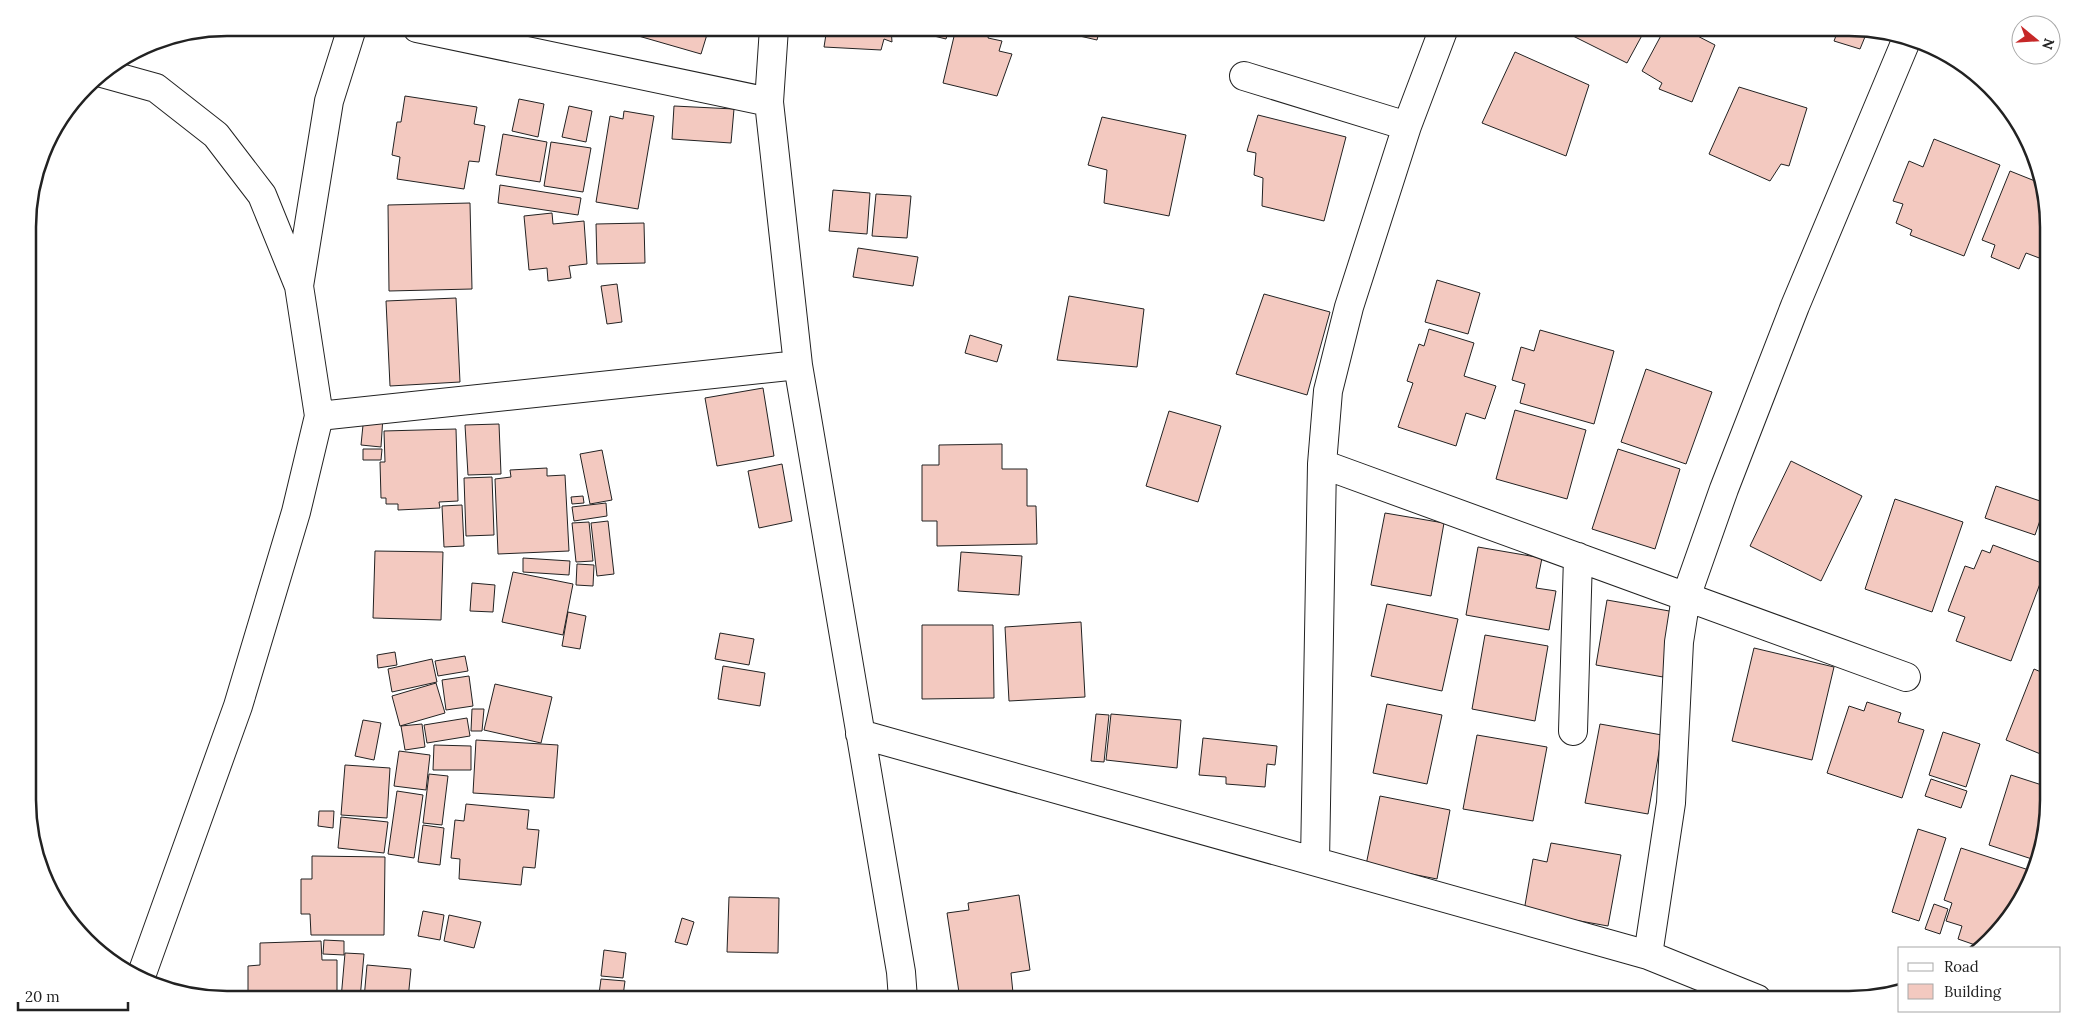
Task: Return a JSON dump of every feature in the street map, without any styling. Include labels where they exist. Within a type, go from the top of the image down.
[{"type":"street","points":[[299,286],[330,101],[350,36]]},
{"type":"street","points":[[455,36],[768,102]]},
{"type":"street","points":[[773,36],[768,102],[798,365],[903,991]]},
{"type":"street","points":[[1315,862],[1322,464],[1328,391],[1346,316],[1407,126],[1441,36]]},
{"type":"street","points":[[1648,955],[1672,803],[1679,642],[1686,596],[1724,489],[1792,315],[1904,45]]},
{"type":"street","points":[[111,76],[156,88],[216,135],[262,195],[299,286],[319,416],[296,512],[238,706],[143,971]]},
{"type":"street","points":[[1244,76],[1407,126]]},
{"type":"street","points":[[319,416],[798,365]]},
{"type":"street","points":[[1322,464],[1906,677]]},
{"type":"street","points":[[1573,731],[1578,557]]},
{"type":"street","points":[[860,734],[1648,955],[1737,991]]},
{"type":"building","points":[[638,36],[707,36],[701,54]]},
{"type":"building","points":[[826,36],[892,36],[892,42],[884,39],[881,50],[824,47]]},
{"type":"building","points":[[934,36],[947,36],[946,39]]},
{"type":"building","points":[[954,36],[988,36],[988,38],[1002,41],[999,51],[1012,54],[997,96],[943,83]]},
{"type":"building","points":[[1080,36],[1098,36],[1097,40]]},
{"type":"building","points":[[1573,36],[1642,36],[1627,63]]},
{"type":"building","points":[[1661,36],[1698,36],[1715,45],[1692,102],[1659,89],[1662,83],[1642,71]]},
{"type":"building","points":[[1836,36],[1865,37],[1860,49],[1834,41]]},
{"type":"building","points":[[1515,52],[1589,85],[1566,156],[1482,123]]},
{"type":"building","points":[[1739,87],[1807,108],[1789,166],[1781,164],[1770,181],[1709,154]]},
{"type":"building","points":[[405,96],[477,107],[474,124],[485,126],[479,162],[469,161],[464,189],[397,179],[400,157],[392,155],[397,122],[401,122]]},
{"type":"building","points":[[519,99],[544,104],[538,137],[512,131]]},
{"type":"building","points":[[569,106],[592,111],[586,142],[562,137]]},
{"type":"building","points":[[674,106],[734,109],[731,143],[672,139]]},
{"type":"building","points":[[624,111],[654,116],[638,209],[596,202],[610,116],[623,119]]},
{"type":"building","points":[[1258,115],[1346,137],[1324,221],[1262,206],[1263,178],[1254,175],[1256,153],[1247,151]]},
{"type":"building","points":[[1102,117],[1186,135],[1169,216],[1104,203],[1107,170],[1088,165]]},
{"type":"building","points":[[503,134],[547,142],[540,182],[496,175]]},
{"type":"building","points":[[1934,139],[2000,165],[1964,256],[1910,235],[1912,230],[1896,223],[1903,204],[1893,201],[1909,161],[1923,167]]},
{"type":"building","points":[[551,142],[591,148],[583,192],[544,186]]},
{"type":"building","points":[[2010,171],[2034,180],[2038,202],[2040,258],[2026,253],[2019,269],[1991,257],[1995,245],[1982,240]]},
{"type":"building","points":[[500,185],[581,198],[578,215],[498,203]]},
{"type":"building","points":[[833,190],[870,193],[867,234],[829,231]]},
{"type":"building","points":[[876,194],[911,196],[907,238],[872,236]]},
{"type":"building","points":[[470,203],[472,289],[389,291],[388,205]]},
{"type":"building","points":[[552,213],[553,224],[584,221],[587,264],[569,266],[571,278],[548,281],[547,268],[529,270],[524,216]]},
{"type":"building","points":[[644,223],[645,263],[597,264],[596,224]]},
{"type":"building","points":[[858,248],[918,257],[913,286],[853,277]]},
{"type":"building","points":[[1437,280],[1480,293],[1468,334],[1425,322]]},
{"type":"building","points":[[617,284],[622,322],[607,324],[601,286]]},
{"type":"building","points":[[1264,294],[1330,312],[1307,395],[1236,374]]},
{"type":"building","points":[[1069,296],[1144,309],[1137,367],[1057,360]]},
{"type":"building","points":[[456,298],[460,382],[390,386],[386,301]]},
{"type":"building","points":[[1429,329],[1474,343],[1464,376],[1496,386],[1485,419],[1466,413],[1456,446],[1398,427],[1413,383],[1407,381],[1419,344],[1424,346]]},
{"type":"building","points":[[1540,330],[1614,351],[1594,424],[1520,403],[1525,384],[1512,380],[1521,347],[1534,351]]},
{"type":"building","points":[[970,335],[1002,345],[997,362],[965,353]]},
{"type":"building","points":[[1646,369],[1712,392],[1686,464],[1621,442]]},
{"type":"building","points":[[763,388],[774,456],[717,466],[705,398]]},
{"type":"building","points":[[1515,410],[1586,430],[1567,499],[1496,479]]},
{"type":"building","points":[[1169,411],[1221,426],[1198,502],[1146,486]]},
{"type":"building","points":[[364,415],[383,416],[381,447],[361,445]]},
{"type":"building","points":[[499,424],[501,474],[468,475],[465,425]]},
{"type":"building","points":[[456,429],[458,501],[439,502],[440,508],[398,510],[398,504],[386,504],[386,498],[381,498],[380,462],[385,462],[384,431]]},
{"type":"building","points":[[1002,444],[1002,469],[1027,469],[1027,506],[1036,506],[1037,544],[937,546],[937,521],[922,521],[922,465],[939,465],[939,445]]},
{"type":"building","points":[[363,449],[382,449],[381,460],[363,460]]},
{"type":"building","points":[[1618,449],[1680,469],[1655,549],[1592,529]]},
{"type":"building","points":[[602,450],[612,500],[590,504],[580,454]]},
{"type":"building","points":[[1791,461],[1862,496],[1821,581],[1750,546]]},
{"type":"building","points":[[782,464],[792,521],[759,528],[748,471]]},
{"type":"building","points":[[547,468],[547,476],[565,475],[569,551],[498,554],[495,479],[511,477],[510,470]]},
{"type":"building","points":[[492,477],[494,535],[466,536],[464,478]]},
{"type":"building","points":[[1996,486],[2040,501],[2040,520],[2035,535],[1985,518]]},
{"type":"building","points":[[583,496],[584,503],[572,504],[571,497]]},
{"type":"building","points":[[1895,499],[1963,522],[1932,612],[1865,589]]},
{"type":"building","points":[[606,503],[607,516],[574,521],[572,507]]},
{"type":"building","points":[[462,505],[464,546],[444,547],[442,506]]},
{"type":"building","points":[[1385,513],[1444,523],[1431,596],[1371,585]]},
{"type":"building","points":[[608,521],[614,574],[597,576],[591,523]]},
{"type":"building","points":[[589,522],[593,561],[576,562],[572,523]]},
{"type":"building","points":[[1993,545],[2040,562],[2040,584],[2011,661],[1956,641],[1965,617],[1948,611],[1965,566],[1974,569],[1982,550],[1990,553]]},
{"type":"building","points":[[1478,547],[1542,558],[1536,588],[1556,591],[1549,630],[1466,615]]},
{"type":"building","points":[[375,551],[443,552],[441,620],[373,618]]},
{"type":"building","points":[[961,552],[1022,556],[1019,595],[958,591]]},
{"type":"building","points":[[523,558],[570,561],[569,575],[523,572]]},
{"type":"building","points":[[577,564],[594,565],[593,586],[576,585]]},
{"type":"building","points":[[513,572],[573,584],[563,635],[502,622]]},
{"type":"building","points":[[472,583],[495,585],[493,612],[470,611]]},
{"type":"building","points":[[1607,600],[1675,612],[1663,677],[1596,665]]},
{"type":"building","points":[[1387,604],[1458,619],[1442,691],[1371,676]]},
{"type":"building","points":[[568,612],[586,616],[580,649],[562,646]]},
{"type":"building","points":[[1081,622],[1085,697],[1009,701],[1005,627]]},
{"type":"building","points":[[922,625],[993,625],[994,698],[922,699]]},
{"type":"building","points":[[720,633],[754,639],[749,665],[715,659]]},
{"type":"building","points":[[1485,635],[1548,646],[1535,721],[1472,709]]},
{"type":"building","points":[[1754,648],[1834,667],[1812,760],[1732,741]]},
{"type":"building","points":[[395,652],[397,665],[378,668],[377,655]]},
{"type":"building","points":[[465,656],[468,671],[438,676],[435,661]]},
{"type":"building","points":[[432,659],[437,682],[392,692],[388,669]]},
{"type":"building","points":[[723,666],[765,673],[760,706],[718,699]]},
{"type":"building","points":[[2034,669],[2040,672],[2040,754],[2006,740]]},
{"type":"building","points":[[469,676],[473,706],[446,710],[442,680]]},
{"type":"building","points":[[436,683],[445,713],[400,726],[392,696]]},
{"type":"building","points":[[495,684],[552,697],[541,743],[484,730]]},
{"type":"building","points":[[1867,702],[1901,713],[1898,722],[1924,730],[1902,798],[1827,773],[1849,706],[1864,711]]},
{"type":"building","points":[[1387,704],[1442,715],[1427,784],[1373,773]]},
{"type":"building","points":[[472,709],[484,709],[482,731],[471,731]]},
{"type":"building","points":[[1096,714],[1109,715],[1104,762],[1091,761]]},
{"type":"building","points":[[1111,714],[1181,720],[1177,768],[1106,760]]},
{"type":"building","points":[[467,718],[470,736],[427,743],[424,725]]},
{"type":"building","points":[[363,720],[381,723],[374,760],[355,756]]},
{"type":"building","points":[[422,724],[425,747],[405,750],[401,726]]},
{"type":"building","points":[[1600,724],[1662,735],[1648,814],[1585,803]]},
{"type":"building","points":[[1943,732],[1980,744],[1966,787],[1929,775]]},
{"type":"building","points":[[1477,735],[1547,747],[1533,821],[1463,809]]},
{"type":"building","points":[[1203,738],[1277,746],[1275,765],[1267,764],[1265,787],[1226,784],[1226,777],[1199,775]]},
{"type":"building","points":[[476,740],[558,745],[554,798],[473,793]]},
{"type":"building","points":[[434,745],[471,746],[471,770],[433,770]]},
{"type":"building","points":[[399,751],[430,755],[426,790],[394,786]]},
{"type":"building","points":[[345,765],[390,768],[387,818],[341,815]]},
{"type":"building","points":[[429,774],[448,776],[442,825],[423,823]]},
{"type":"building","points":[[2011,775],[2040,784],[2038,825],[2031,859],[1989,845]]},
{"type":"building","points":[[1931,779],[1967,791],[1961,808],[1925,796]]},
{"type":"building","points":[[397,791],[423,795],[414,858],[388,854]]},
{"type":"building","points":[[1380,796],[1450,810],[1437,879],[1366,865]]},
{"type":"building","points":[[466,804],[529,810],[527,829],[539,830],[535,868],[523,867],[521,885],[459,879],[460,859],[451,858],[455,820],[464,821]]},
{"type":"building","points":[[319,811],[334,811],[333,828],[318,826]]},
{"type":"building","points":[[341,817],[388,822],[384,853],[338,848]]},
{"type":"building","points":[[423,825],[444,828],[440,865],[418,862]]},
{"type":"building","points":[[1918,829],[1946,838],[1919,921],[1892,912]]},
{"type":"building","points":[[1551,843],[1621,855],[1608,926],[1524,911],[1533,859],[1547,862]]},
{"type":"building","points":[[1961,848],[2027,869],[2008,906],[1984,935],[1973,944],[1958,939],[1962,926],[1946,921],[1952,903],[1944,900]]},
{"type":"building","points":[[312,856],[385,857],[384,935],[311,935],[310,914],[301,914],[301,879],[312,879]]},
{"type":"building","points":[[1019,895],[1030,970],[1011,973],[1013,991],[959,991],[947,913],[969,910],[968,903]]},
{"type":"building","points":[[729,897],[779,898],[778,953],[727,952]]},
{"type":"building","points":[[1934,904],[1948,909],[1940,934],[1925,929]]},
{"type":"building","points":[[423,911],[444,915],[440,940],[418,936]]},
{"type":"building","points":[[449,915],[481,922],[474,948],[444,941]]},
{"type":"building","points":[[682,918],[694,922],[687,945],[675,942]]},
{"type":"building","points":[[324,940],[344,941],[344,955],[323,954]]},
{"type":"building","points":[[321,941],[322,960],[337,960],[337,991],[248,991],[248,966],[260,965],[260,943]]},
{"type":"building","points":[[604,950],[626,953],[623,978],[601,976]]},
{"type":"building","points":[[345,953],[364,954],[361,991],[342,991]]},
{"type":"building","points":[[367,965],[411,969],[409,991],[365,991]]},
{"type":"building","points":[[601,979],[625,981],[624,991],[599,991]]}]
